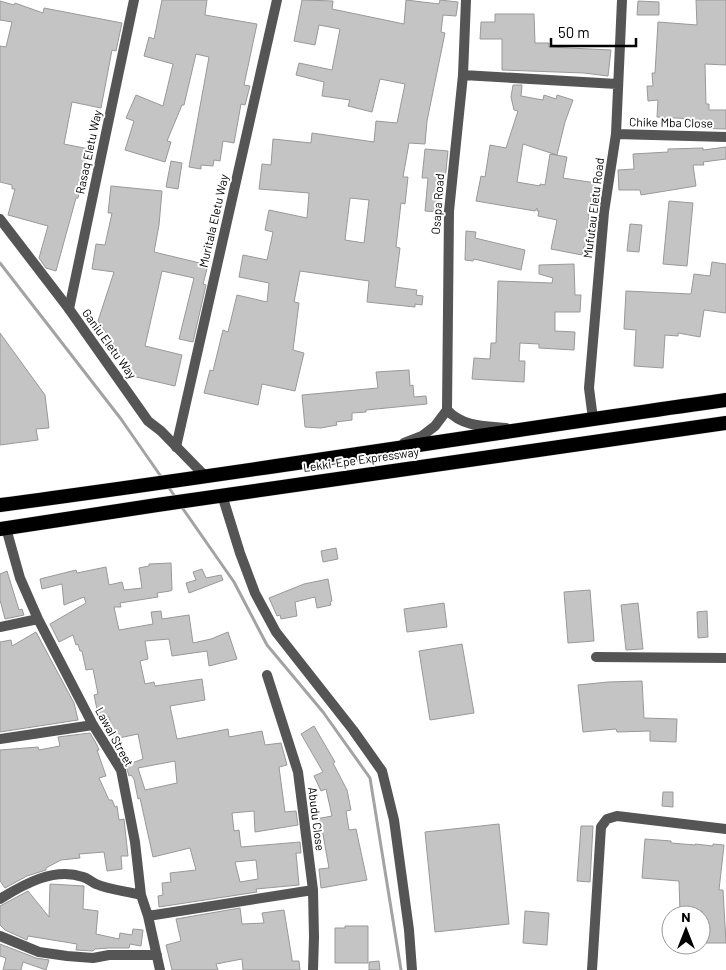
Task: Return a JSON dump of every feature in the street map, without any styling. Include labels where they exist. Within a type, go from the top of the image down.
[{"type":"highway","name":"Lekki-Epe Expressway","points":[[0,505],[386,451],[520,429],[726,400]]},
{"type":"highway","name":"Lekki-Epe Expressway","points":[[3,529],[222,495],[726,423]]},
{"type":"highway","points":[[0,512],[29,508],[47,499]]},
{"type":"street","name":"Rasaq Eletu Way","points":[[69,310],[134,0]]},
{"type":"street","name":"Muritala Eletu Way","points":[[176,447],[277,0]]},
{"type":"street","name":"Osapa Road","points":[[447,410],[449,211],[463,76],[466,0]]},
{"type":"street","name":"Mufutau Eletu Road","points":[[593,419],[589,388],[604,212],[616,134],[622,0]]},
{"type":"street","points":[[463,76],[618,84]]},
{"type":"street","name":"Chike Mba Close","points":[[616,134],[726,137]]},
{"type":"street","name":"Ganiu Eletu Way","points":[[0,219],[69,310],[148,421],[161,430],[205,476]]},
{"type":"street","points":[[386,451],[422,436],[435,426],[447,410],[459,420],[472,426],[520,429]]},
{"type":"street","points":[[222,495],[255,593],[276,632],[365,745],[382,771],[394,820],[409,930],[412,970]]},
{"type":"street","name":"Lawal Street","points":[[3,529],[20,578],[38,620],[93,726],[120,770],[135,842],[141,895],[148,916],[160,970]]},
{"type":"street","points":[[0,627],[38,620]]},
{"type":"street","points":[[596,657],[726,658]]},
{"type":"street","name":"Abudu Close","points":[[267,675],[298,772],[313,890],[313,970]]},
{"type":"street","points":[[0,739],[93,726]]},
{"type":"street","points":[[592,970],[601,828],[607,819],[617,816],[726,830]]},
{"type":"street","points":[[0,899],[25,883],[58,874],[73,874],[85,877],[95,884],[141,895]]},
{"type":"street","points":[[148,916],[313,890]]},
{"type":"street","points":[[0,936],[39,952],[68,956],[93,958],[109,955],[157,955]]},
{"type":"building","points":[[162,0],[207,0],[205,15],[257,24],[244,85],[250,86],[245,105],[241,104],[234,143],[223,141],[220,161],[214,160],[213,166],[201,165],[201,169],[189,167],[209,57],[196,54],[184,105],[182,105],[167,141],[171,142],[165,162],[125,150],[134,121],[126,118],[136,95],[163,106],[173,64],[144,56],[149,37],[154,39]]},
{"type":"building","points":[[302,0],[333,1],[332,9],[404,24],[406,0],[439,4],[440,0],[458,2],[456,16],[443,15],[441,32],[445,33],[427,121],[425,144],[409,143],[403,177],[408,177],[405,204],[401,203],[396,247],[400,248],[395,287],[417,290],[416,295],[423,296],[422,305],[415,304],[415,307],[367,302],[369,281],[300,271],[294,302],[299,303],[293,350],[304,353],[295,391],[262,384],[258,405],[204,393],[210,370],[213,371],[223,330],[228,332],[237,295],[267,302],[269,283],[239,277],[243,255],[267,260],[273,232],[265,230],[269,210],[307,218],[309,193],[259,189],[262,164],[271,165],[273,139],[311,143],[312,133],[374,142],[376,121],[397,123],[405,84],[380,79],[372,112],[348,106],[350,100],[322,96],[324,82],[296,75],[299,63],[332,70],[340,29],[319,25],[315,45],[294,41]],"holes":[[[350,198],[369,200],[364,243],[345,240]]]},
{"type":"building","points":[[696,0],[726,0],[726,65],[705,64],[706,104],[709,104],[709,110],[726,110],[726,129],[694,128],[694,119],[657,117],[658,100],[648,101],[647,86],[653,86],[652,73],[655,73],[658,22],[697,25]]},
{"type":"building","points":[[0,1],[14,5],[15,3],[43,13],[44,8],[122,23],[116,51],[112,50],[101,108],[72,102],[64,144],[89,149],[78,198],[76,198],[56,271],[46,268],[39,258],[48,226],[8,215],[15,189],[12,189],[12,185],[0,182],[0,46],[6,47],[12,22],[0,20]]},
{"type":"building","points":[[638,1],[659,2],[659,15],[637,15]]},
{"type":"building","points":[[495,14],[534,14],[535,43],[549,43],[549,47],[611,50],[608,76],[584,73],[502,70],[502,39],[480,39],[481,22],[495,22]]},
{"type":"building","points":[[513,85],[522,85],[521,96],[543,100],[544,95],[556,99],[557,95],[573,100],[565,122],[557,155],[523,144],[517,182],[540,186],[540,184],[545,185],[550,154],[567,157],[563,178],[596,183],[588,215],[587,234],[594,234],[593,246],[584,246],[582,255],[551,249],[557,220],[538,216],[539,211],[537,211],[537,208],[535,211],[476,201],[481,176],[485,177],[490,145],[506,148],[518,111],[514,110],[511,97]]},
{"type":"building","points":[[726,147],[726,159],[703,162],[704,165],[693,165],[696,186],[641,195],[640,190],[619,190],[618,170],[634,169],[633,154],[668,152],[668,149],[703,148],[703,150]]},
{"type":"building","points":[[425,149],[448,151],[439,212],[425,211],[428,178],[422,178]]},
{"type":"building","points":[[171,161],[182,163],[178,189],[166,187]]},
{"type":"building","points":[[111,186],[162,191],[154,252],[208,265],[203,284],[206,285],[193,342],[179,339],[194,278],[162,271],[145,346],[182,355],[175,386],[132,376],[133,372],[98,321],[114,272],[92,269],[96,244],[105,245],[112,213],[108,213]]},
{"type":"building","points":[[669,201],[693,203],[687,266],[663,264]]},
{"type":"building","points":[[630,224],[642,225],[639,252],[627,251]]},
{"type":"building","points":[[466,231],[476,232],[475,238],[525,250],[521,270],[474,259],[473,261],[465,260]]},
{"type":"building","points":[[712,262],[726,264],[726,313],[704,310],[700,337],[678,333],[678,336],[665,335],[663,368],[634,366],[636,330],[624,329],[626,291],[691,294],[694,274],[710,276]]},
{"type":"building","points":[[574,264],[575,295],[581,295],[580,312],[555,312],[555,331],[575,332],[574,350],[539,348],[539,344],[520,343],[519,361],[525,361],[524,382],[472,379],[474,358],[490,359],[491,343],[496,343],[498,281],[552,283],[553,278],[539,274],[539,265]]},
{"type":"building","points":[[0,333],[45,395],[49,428],[36,429],[38,440],[0,445]]},
{"type":"building","points":[[409,370],[410,386],[413,385],[414,397],[426,396],[427,404],[366,410],[366,412],[352,413],[352,420],[336,422],[337,425],[321,428],[305,427],[302,395],[378,388],[376,372]]},
{"type":"building","points":[[336,548],[338,559],[323,562],[321,551]]},
{"type":"building","points":[[171,563],[172,590],[157,593],[158,597],[120,603],[121,607],[114,607],[119,630],[153,624],[151,612],[161,611],[162,619],[189,615],[193,643],[211,639],[228,632],[237,659],[209,666],[207,651],[172,656],[169,639],[145,641],[148,659],[140,661],[145,684],[154,682],[155,686],[202,679],[205,700],[170,706],[177,739],[228,729],[229,737],[262,731],[265,745],[281,743],[287,765],[279,767],[285,812],[296,811],[298,825],[255,832],[254,811],[232,813],[234,831],[239,830],[241,847],[300,842],[301,853],[296,853],[299,885],[256,889],[257,892],[159,907],[158,896],[163,895],[162,883],[171,882],[170,873],[196,870],[190,848],[153,857],[140,798],[138,799],[134,779],[131,775],[129,776],[126,765],[143,759],[138,734],[114,739],[109,717],[99,719],[94,695],[98,694],[93,669],[86,670],[82,651],[80,651],[78,644],[76,645],[73,635],[59,642],[50,624],[86,603],[84,597],[64,605],[62,584],[42,589],[40,579],[76,570],[77,573],[106,567],[109,585],[122,582],[124,590],[142,588],[139,568],[149,566],[149,564]],"holes":[[[175,761],[177,783],[145,790],[138,768]],[[256,860],[258,879],[240,882],[235,862]]]},
{"type":"building","points":[[202,569],[206,578],[221,575],[223,580],[189,593],[186,583],[196,580],[193,572]]},
{"type":"building","points":[[7,571],[19,610],[22,609],[24,615],[5,619],[0,600],[0,574]]},
{"type":"building","points":[[328,579],[331,605],[317,608],[315,597],[295,602],[297,616],[281,619],[280,615],[277,616],[269,598],[304,584]]},
{"type":"building","points":[[590,590],[594,641],[568,643],[564,592]]},
{"type":"building","points":[[444,603],[447,627],[407,632],[404,609]]},
{"type":"building","points":[[638,603],[643,649],[626,650],[621,605]]},
{"type":"building","points":[[707,611],[708,637],[698,638],[697,612]]},
{"type":"building","points":[[36,632],[74,703],[78,720],[0,732],[0,642],[11,640],[12,646]]},
{"type":"building","points":[[462,644],[474,713],[430,720],[419,651]]},
{"type":"building","points":[[642,681],[644,718],[677,719],[676,742],[650,741],[650,731],[617,732],[616,729],[583,732],[578,685]]},
{"type":"building","points":[[314,726],[335,762],[333,763],[347,790],[351,810],[346,811],[349,830],[356,829],[367,880],[321,888],[319,869],[329,868],[322,829],[318,830],[316,819],[332,816],[326,789],[321,791],[314,776],[323,772],[301,734]]},
{"type":"building","points":[[90,733],[99,750],[97,750],[106,776],[99,778],[109,800],[112,800],[115,807],[117,806],[119,820],[124,819],[128,856],[121,856],[122,869],[107,871],[104,852],[79,854],[80,858],[61,860],[46,868],[46,870],[27,876],[5,888],[0,881],[0,750],[38,747],[39,750],[60,746],[58,737]]},
{"type":"building","points":[[663,792],[673,792],[673,807],[662,806]]},
{"type":"building","points":[[499,824],[509,924],[435,932],[425,832]]},
{"type":"building","points":[[581,826],[593,826],[590,882],[577,881]]},
{"type":"building","points":[[645,839],[695,845],[724,845],[719,890],[723,890],[726,943],[711,943],[711,905],[680,905],[679,881],[642,878]]},
{"type":"building","points":[[50,884],[84,886],[83,909],[98,911],[96,934],[119,939],[120,933],[132,935],[133,929],[143,930],[141,946],[130,944],[129,948],[95,949],[93,951],[76,950],[77,944],[28,936],[27,940],[5,930],[0,925],[0,906],[28,891],[49,917]]},
{"type":"building","points":[[240,908],[242,924],[264,923],[262,913],[284,910],[292,961],[299,961],[300,970],[243,970],[242,959],[216,964],[218,970],[172,970],[166,945],[181,941],[176,919]]},
{"type":"building","points":[[525,911],[549,913],[547,945],[523,943]]},
{"type":"building","points":[[345,926],[368,926],[368,963],[335,963],[335,928],[345,928]]},
{"type":"building","points":[[0,944],[36,958],[49,960],[46,970],[23,962],[21,970],[3,970],[6,958],[0,956]]},
{"type":"building","points":[[379,961],[380,970],[369,970],[369,962]]},
{"type":"waterway","points":[[0,263],[121,419],[162,478]]},
{"type":"waterway","points":[[167,485],[176,498]]},
{"type":"waterway","points":[[181,506],[234,582],[267,645],[323,712],[370,778],[401,970]]}]
